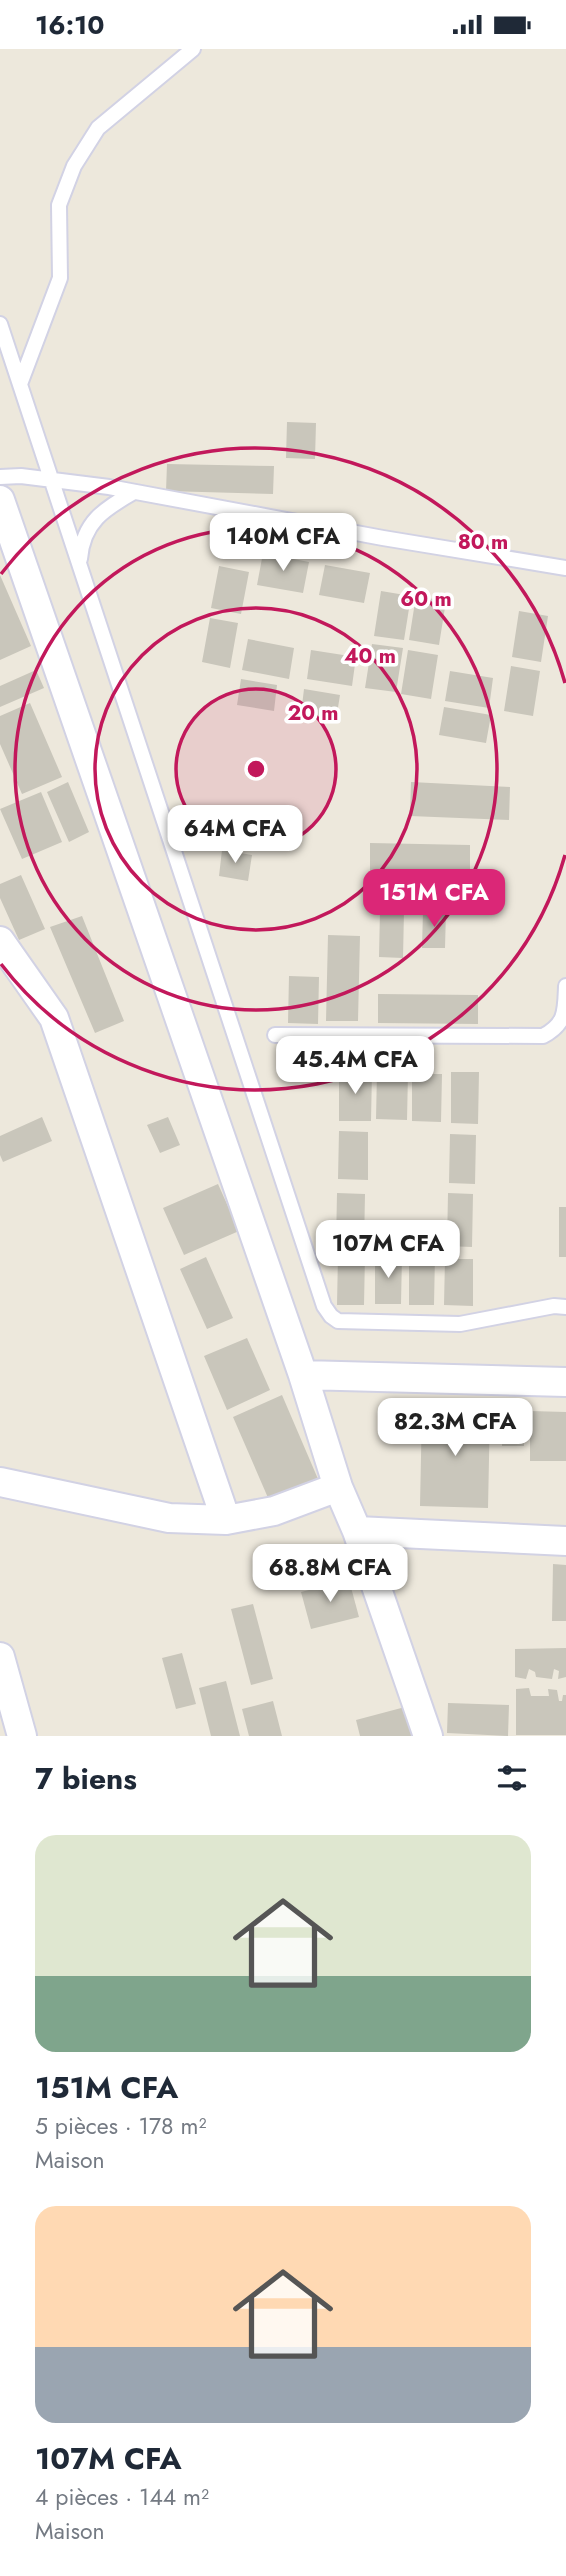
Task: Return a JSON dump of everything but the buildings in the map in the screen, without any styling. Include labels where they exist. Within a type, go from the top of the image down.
[{"type":"street","points":[[0,500],[303,1375],[338,1487],[357,1531],[428,1736]]},
{"type":"street","points":[[0,941],[54,1018],[226,1520]]},
{"type":"street","points":[[303,1375],[566,1382]]},
{"type":"street","points":[[0,1482],[169,1518],[226,1520],[274,1511],[338,1487]]},
{"type":"street","points":[[357,1531],[566,1541]]},
{"type":"street","points":[[0,1657],[22,1736]]},
{"type":"lane","points":[[20,384],[61,278],[60,205],[74,166],[98,128],[193,49]]},
{"type":"lane","points":[[0,324],[324,1305],[338,1321],[460,1324],[554,1306],[566,1307]]},
{"type":"lane","points":[[0,477],[21,476],[134,492],[370,536],[566,568]]},
{"type":"lane","points":[[79,563],[82,540],[92,522],[112,505],[134,492]]},
{"type":"lane","points":[[275,1035],[543,1035],[555,1030],[562,1022],[566,986]]}]
